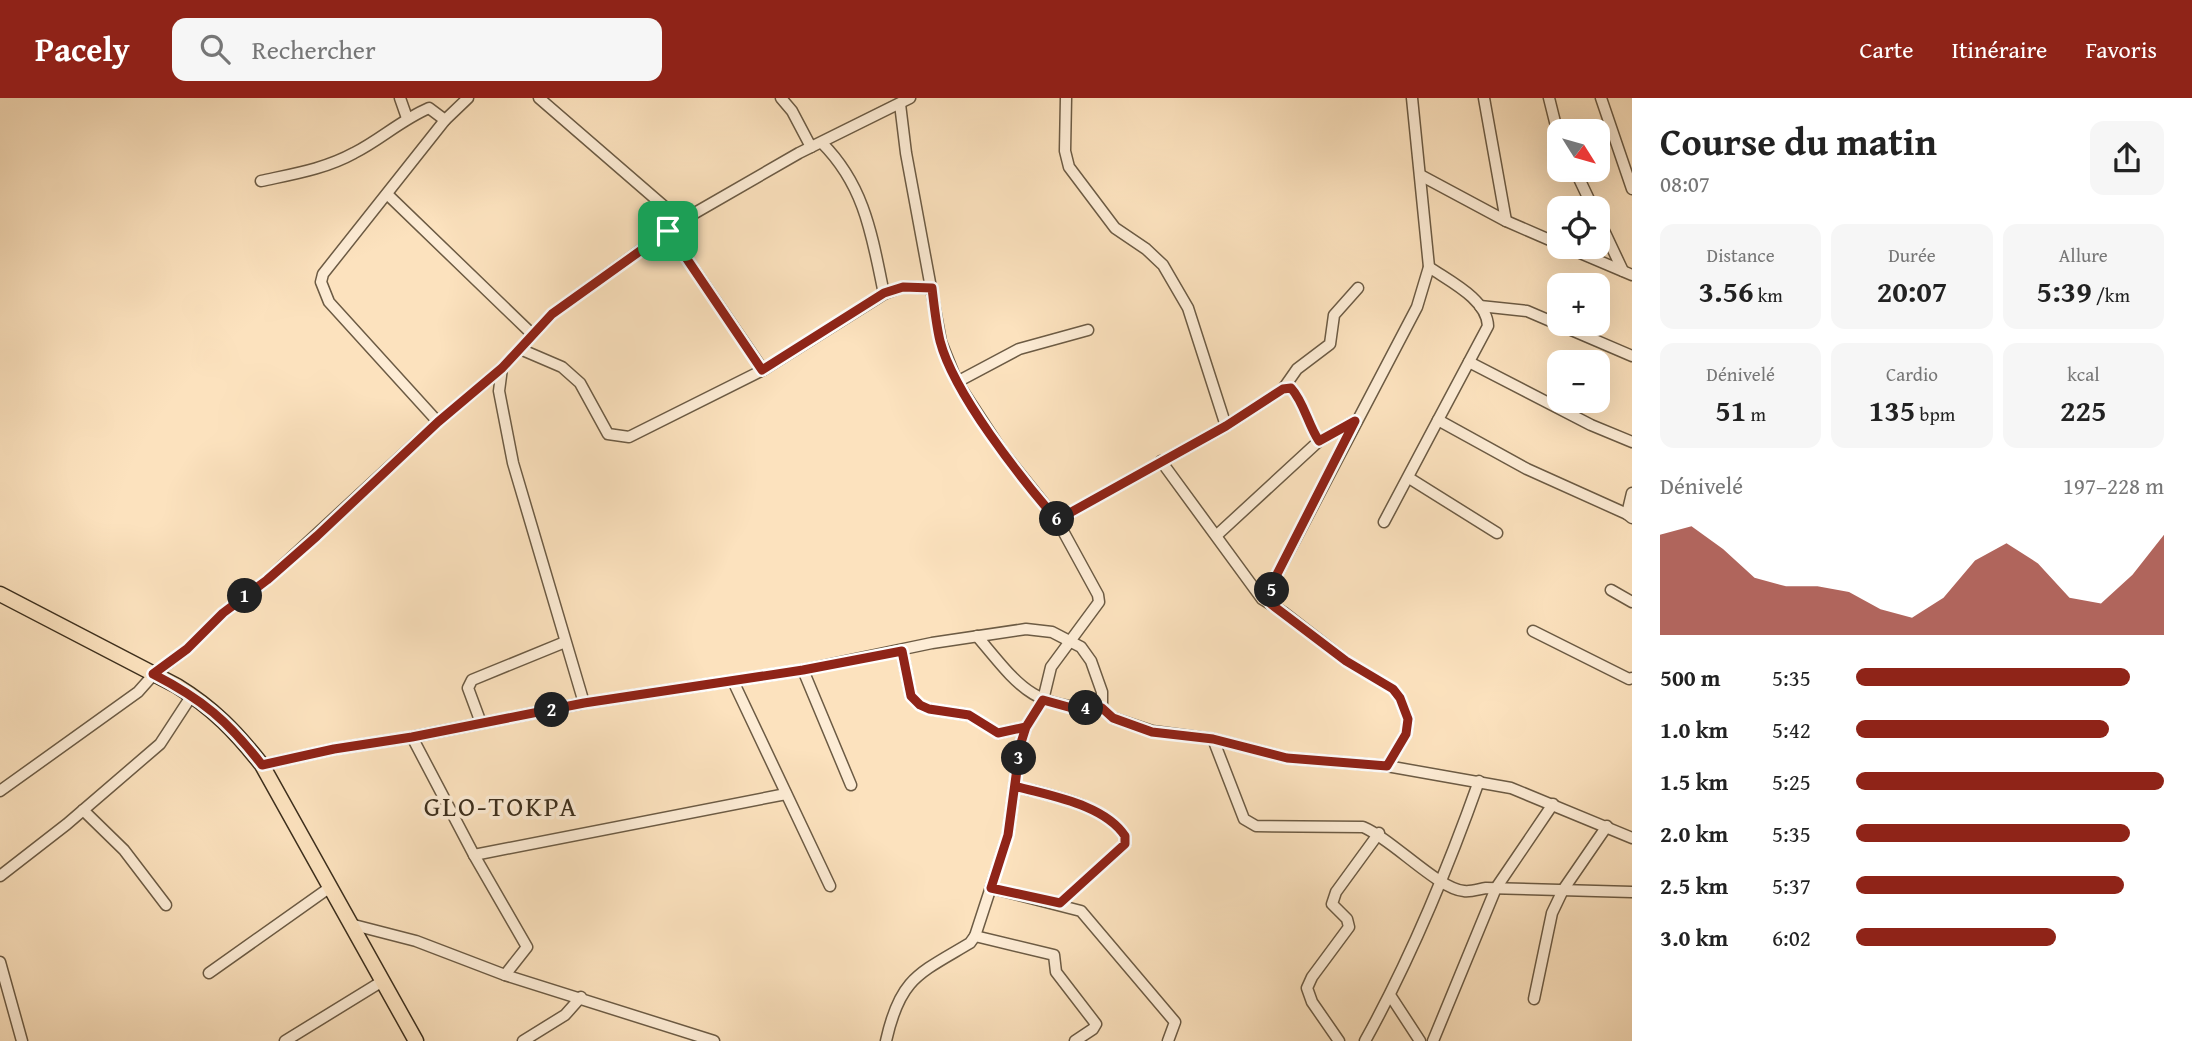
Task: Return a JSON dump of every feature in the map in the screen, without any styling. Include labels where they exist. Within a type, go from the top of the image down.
[{"type":"main road","points":[[0,594],[192,695],[235,729],[262,765],[412,1040]]},
{"type":"street","points":[[400,98],[407,118]]},
{"type":"street","points":[[438,422],[321,289],[323,274],[445,120],[468,98]]},
{"type":"street","points":[[539,98],[681,221]]},
{"type":"street","points":[[781,98],[816,145],[847,172],[862,199],[884,293]]},
{"type":"street","points":[[1066,98],[1065,151],[1069,167],[1115,228],[1146,249],[1163,265],[1188,308],[1226,426]]},
{"type":"street","points":[[1271,604],[1273,582],[1417,307],[1429,267],[1422,176],[1412,98]]},
{"type":"street","points":[[1484,98],[1506,221]]},
{"type":"street","points":[[1549,98],[1554,119]]},
{"type":"street","points":[[1601,98],[1632,189]]},
{"type":"street","points":[[0,802],[3,789],[138,692],[153,674],[187,649],[223,613],[285,565],[438,422],[502,368],[552,314],[681,221],[816,145],[905,101],[906,153],[941,342],[957,382],[1003,451],[1057,520],[1098,595],[1094,612],[1051,667],[1043,700],[1026,727],[1020,746],[1008,835],[975,936],[970,943],[920,972],[894,1007],[886,1041]]},
{"type":"street","points":[[261,181],[315,169],[354,153],[407,118],[429,108],[445,120]]},
{"type":"street","points":[[1422,176],[1506,221],[1547,239]]},
{"type":"street","points":[[387,194],[532,334]]},
{"type":"street","points":[[668,231],[762,370]]},
{"type":"street","points":[[1610,240],[1628,273]]},
{"type":"street","points":[[1595,259],[1628,273]]},
{"type":"street","points":[[1384,522],[1488,326],[1488,318],[1480,306],[1429,267]]},
{"type":"street","points":[[520,349],[562,366],[580,383],[608,433],[616,437],[629,437],[762,370],[884,293],[911,286],[932,288]]},
{"type":"street","points":[[1057,520],[1226,426],[1283,389],[1297,369],[1330,344],[1334,315],[1358,288]]},
{"type":"street","points":[[1480,306],[1527,311],[1632,356]]},
{"type":"street","points":[[957,382],[1019,349],[1088,330]]},
{"type":"street","points":[[1469,362],[1591,425],[1632,442]]},
{"type":"street","points":[[502,368],[499,391],[510,453],[584,703]]},
{"type":"street","points":[[1283,389],[1291,388],[1297,394],[1311,431],[1319,441]]},
{"type":"street","points":[[1438,420],[1527,469],[1630,516],[1632,493]]},
{"type":"street","points":[[1217,535],[1319,441],[1355,421]]},
{"type":"street","points":[[1161,461],[1217,535],[1254,590],[1346,661],[1393,689],[1400,698],[1406,708],[1407,727],[1387,766]]},
{"type":"street","points":[[1409,478],[1497,533]]},
{"type":"street","points":[[1254,590],[1273,582]]},
{"type":"street","points":[[1611,590],[1632,602]]},
{"type":"street","points":[[262,765],[584,703],[803,670],[1026,629],[1052,632],[1071,640],[1091,661],[1102,692],[1102,708]]},
{"type":"street","points":[[1532,631],[1629,679],[1632,678]]},
{"type":"street","points":[[977,636],[1020,686],[1043,700],[1072,708],[1102,708],[1113,718],[1152,732],[1213,739],[1287,758],[1387,766],[1511,788],[1632,838]]},
{"type":"street","points":[[481,723],[468,688],[472,680],[565,642]]},
{"type":"street","points":[[902,651],[911,696],[920,705],[929,709],[969,715],[998,733],[1026,727]]},
{"type":"street","points":[[803,670],[851,785]]},
{"type":"street","points":[[733,681],[830,886]]},
{"type":"street","points":[[0,876],[83,810],[164,740],[192,695]]},
{"type":"street","points":[[412,737],[474,855],[527,947],[505,975]]},
{"type":"street","points":[[1213,739],[1244,819],[1250,823],[1269,826],[1355,825],[1379,833],[1443,882],[1465,891],[1496,888],[1632,892]]},
{"type":"street","points":[[1365,1041],[1390,995],[1443,882],[1479,781]]},
{"type":"street","points":[[1015,786],[1091,810],[1120,828],[1125,836],[1125,844],[1060,903]]},
{"type":"street","points":[[474,855],[786,794]]},
{"type":"street","points":[[1433,1041],[1496,888],[1553,804]]},
{"type":"street","points":[[83,810],[124,850],[166,905]]},
{"type":"street","points":[[1534,999],[1552,913],[1563,890],[1607,826]]},
{"type":"street","points":[[1339,1041],[1312,1002],[1307,988],[1349,927],[1347,919],[1332,904],[1336,892],[1379,833]]},
{"type":"street","points":[[209,973],[329,888]]},
{"type":"street","points":[[991,888],[1060,903],[1081,911],[1175,1022],[1168,1041]]},
{"type":"street","points":[[350,924],[416,941],[505,975],[582,997],[714,1041]]},
{"type":"street","points":[[975,936],[1054,956],[1056,972],[1096,1026],[1075,1041]]},
{"type":"street","points":[[0,961],[22,1041]]},
{"type":"street","points":[[285,1041],[381,982]]},
{"type":"street","points":[[1390,995],[1420,1041]]},
{"type":"street","points":[[523,1041],[565,1015],[582,997]]},
{"type":"district","name":"GLO-TOKPA","points":[[501,805]]},
{"type":"route","points":[[668,231],[552,314],[502,368],[438,422],[317,536],[267,580],[223,613],[187,649],[153,674],[205,703],[221,716],[235,729],[262,765],[584,703],[803,670],[902,651],[911,696],[920,705],[929,709],[969,715],[998,733],[1026,727],[1020,746],[1015,786],[1091,810],[1120,828],[1125,836],[1125,844],[1060,903],[991,888],[1008,835],[1020,746],[1026,727],[1043,700],[1072,708],[1102,708],[1113,718],[1152,732],[1213,739],[1287,758],[1387,766],[1406,734],[1408,719],[1400,698],[1393,689],[1346,661],[1271,604],[1273,582],[1355,421],[1319,441],[1311,431],[1297,394],[1291,388],[1283,389],[1226,426],[1057,520],[1003,451],[957,382],[941,342],[932,288],[919,285],[884,293],[762,370],[668,231]]}]
